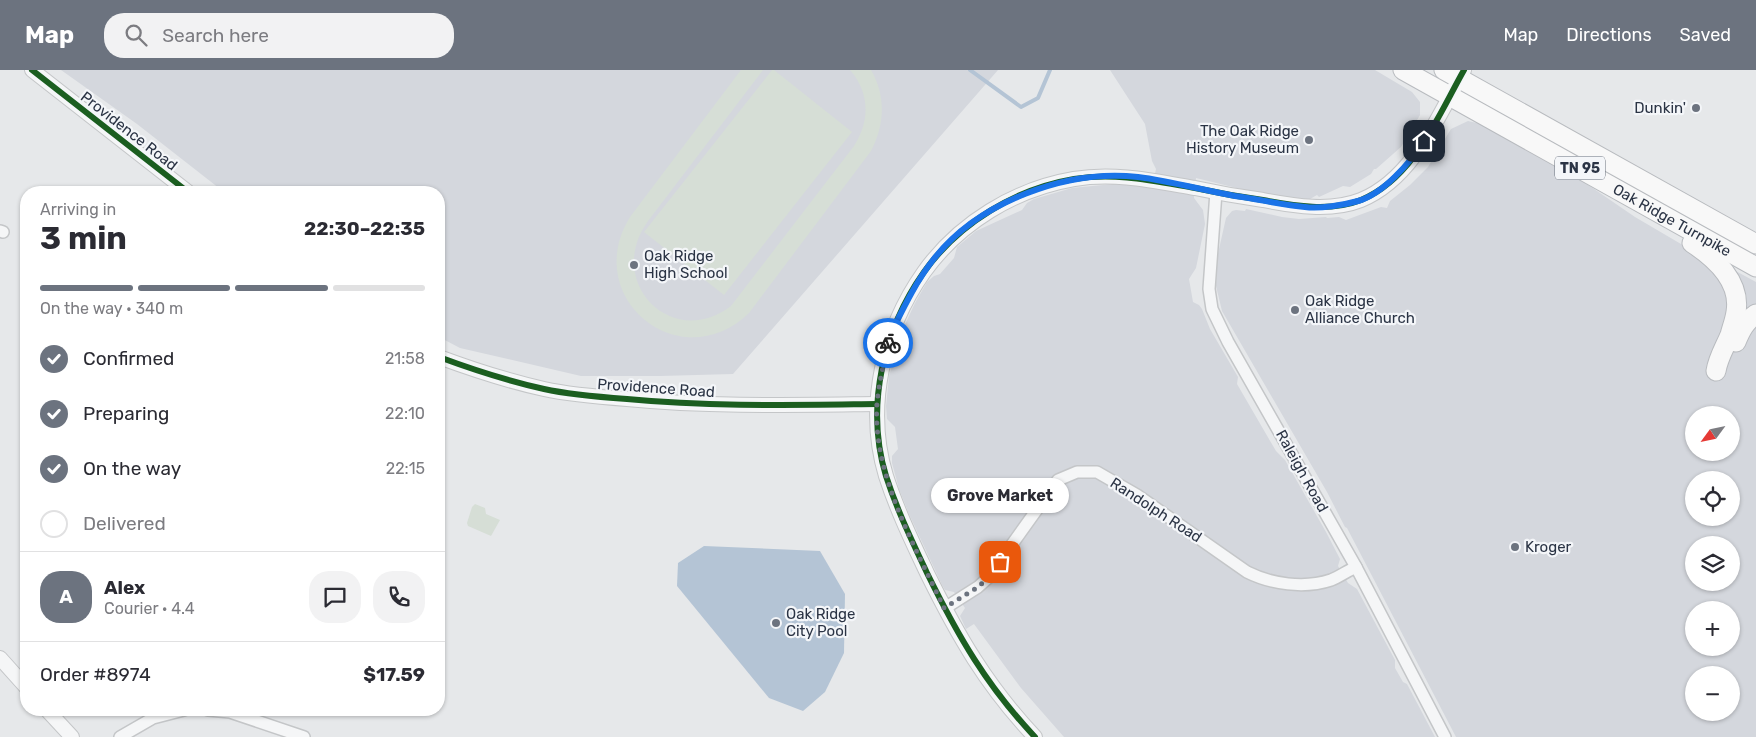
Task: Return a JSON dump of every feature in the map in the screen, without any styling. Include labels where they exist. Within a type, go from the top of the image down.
[{"type":"highway","name":"Oak Ridge Turnpike","points":[[1403,70],[1756,267]]},
{"type":"highway","name":"Oak Ridge Turnpike","points":[[1456,73],[1756,244]]},
{"type":"highway","points":[[1581,169],[1638,212],[1694,244],[1712,257],[1724,270],[1737,301],[1736,312],[1716,371],[1727,364],[1742,328],[1756,314]]},
{"type":"street","name":"Providence Road","points":[[32,70],[180,186]]},
{"type":"street","points":[[1035,737],[1010,711],[974,662],[944,608],[896,504],[885,473],[879,438],[877,404],[882,369],[890,335],[914,286],[948,244],[991,210],[1036,189],[1074,179],[1106,176],[1138,177],[1307,208],[1359,201],[1375,192],[1409,163],[1418,151],[1449,96],[1456,73]]},
{"type":"street","name":"Raleigh Road","points":[[1216,192],[1209,289],[1212,309],[1228,342],[1356,568],[1445,737]]},
{"type":"street","name":"Providence Road","points":[[445,359],[493,377],[546,389],[592,396],[670,403],[738,406],[877,404]]},
{"type":"street","name":"Randolph Road","points":[[944,608],[978,587],[988,578],[1058,480],[1077,472],[1097,472],[1137,495],[1246,572],[1259,578],[1289,584],[1309,584],[1330,580],[1356,568]]},
{"type":"street","points":[[0,658],[20,680]]},
{"type":"street","points":[[53,716],[72,737]]},
{"type":"street","points":[[120,737],[153,718],[161,716]]},
{"type":"street","points":[[242,716],[304,737]]},
{"type":"shaded area","name":"Oak Ridge High School","points":[[61,70],[998,70],[733,374],[581,376],[460,348],[445,340],[445,186],[216,186],[137,124]]},
{"type":"shaded area","points":[[741,70],[763,70],[648,221],[637,244],[634,266],[639,287],[651,303],[667,315],[687,320],[709,318],[731,306],[854,146],[863,127],[866,107],[861,88],[850,70],[871,70],[876,80],[882,110],[879,131],[871,151],[749,313],[722,331],[695,337],[668,333],[645,320],[628,300],[618,275],[618,247],[630,217]]},
{"type":"shaded area","points":[[772,70],[852,132],[724,295],[644,232]]},
{"type":"shaded area","points":[[1110,70],[1375,70],[1412,92],[1420,102],[1420,115],[1401,147],[1374,169],[1371,174],[1350,187],[1343,186],[1319,197],[1317,195],[1310,199],[1301,200],[1265,195],[1196,178],[1194,198],[1203,210],[1205,224],[1196,268],[1189,279],[1193,302],[1202,309],[1210,329],[1238,377],[1237,384],[1276,451],[1285,460],[1326,532],[1340,559],[1338,566],[1348,583],[1357,589],[1395,660],[1395,668],[1403,682],[1407,684],[1435,737],[1064,737],[1021,688],[974,624],[966,629],[960,616],[965,608],[954,592],[945,590],[942,585],[909,514],[899,489],[892,463],[892,456],[898,449],[895,427],[887,419],[886,406],[889,376],[901,333],[927,282],[940,274],[954,258],[957,247],[976,231],[1022,210],[1027,203],[1034,199],[1072,188],[1113,184],[1152,187],[1156,169],[1152,161],[1145,124]]},
{"type":"shaded area","points":[[1468,121],[1481,124],[1578,178],[1635,217],[1704,260],[1732,269],[1756,282],[1756,737],[1456,737],[1347,528],[1222,311],[1216,286],[1217,258],[1226,218],[1232,211],[1245,211],[1246,209],[1299,219],[1339,217],[1346,220],[1381,207],[1387,208],[1390,201],[1428,167],[1451,129]]},
{"type":"shaded area","points":[[475,504],[485,508],[486,514],[500,520],[491,536],[468,526],[467,523],[472,507]]},
{"type":"water","name":"Oak Ridge City Pool","points":[[704,546],[820,551],[845,594],[844,653],[825,692],[803,711],[769,698],[677,586],[678,563]]},
{"type":"waterway","points":[[970,70],[1021,107],[1038,98],[1050,70]]},
{"type":"cycle path","points":[[32,70],[180,186]]},
{"type":"cycle path","points":[[1035,737],[987,679],[962,639],[916,549],[886,476],[880,450],[877,423],[878,396],[882,370],[888,344],[898,319],[924,272],[954,238],[990,211],[1031,191],[1074,179],[1104,176],[1134,178],[1229,195],[1312,207],[1337,206],[1361,200],[1380,190],[1396,177],[1410,161],[1434,126],[1464,70]]},
{"type":"cycle path","points":[[445,359],[517,382],[585,396],[658,402],[720,404],[877,404]]},
{"type":"way so far","points":[[888,343],[877,404],[879,438],[885,473],[909,534],[944,608],[978,587],[988,578],[1000,562]]},
{"type":"place","name":"Dunkin'","points":[[1696,108]]},
{"type":"place","name":"The Oak Ridge History Museum","points":[[1309,140]]},
{"type":"place","name":"Oak Ridge High School","points":[[634,265]]},
{"type":"place","name":"Oak Ridge Alliance Church","points":[[1295,310]]},
{"type":"place","name":"Kroger","points":[[1515,547]]},
{"type":"place","name":"Grove Market","points":[[1000,562]]},
{"type":"place","name":"Oak Ridge City Pool","points":[[776,623]]},
{"type":"route","points":[[888,343],[890,335],[914,286],[941,251],[966,228],[998,206],[1036,189],[1074,179],[1106,176],[1138,177],[1307,208],[1340,204],[1359,201],[1375,192],[1409,163],[1424,141]]}]
